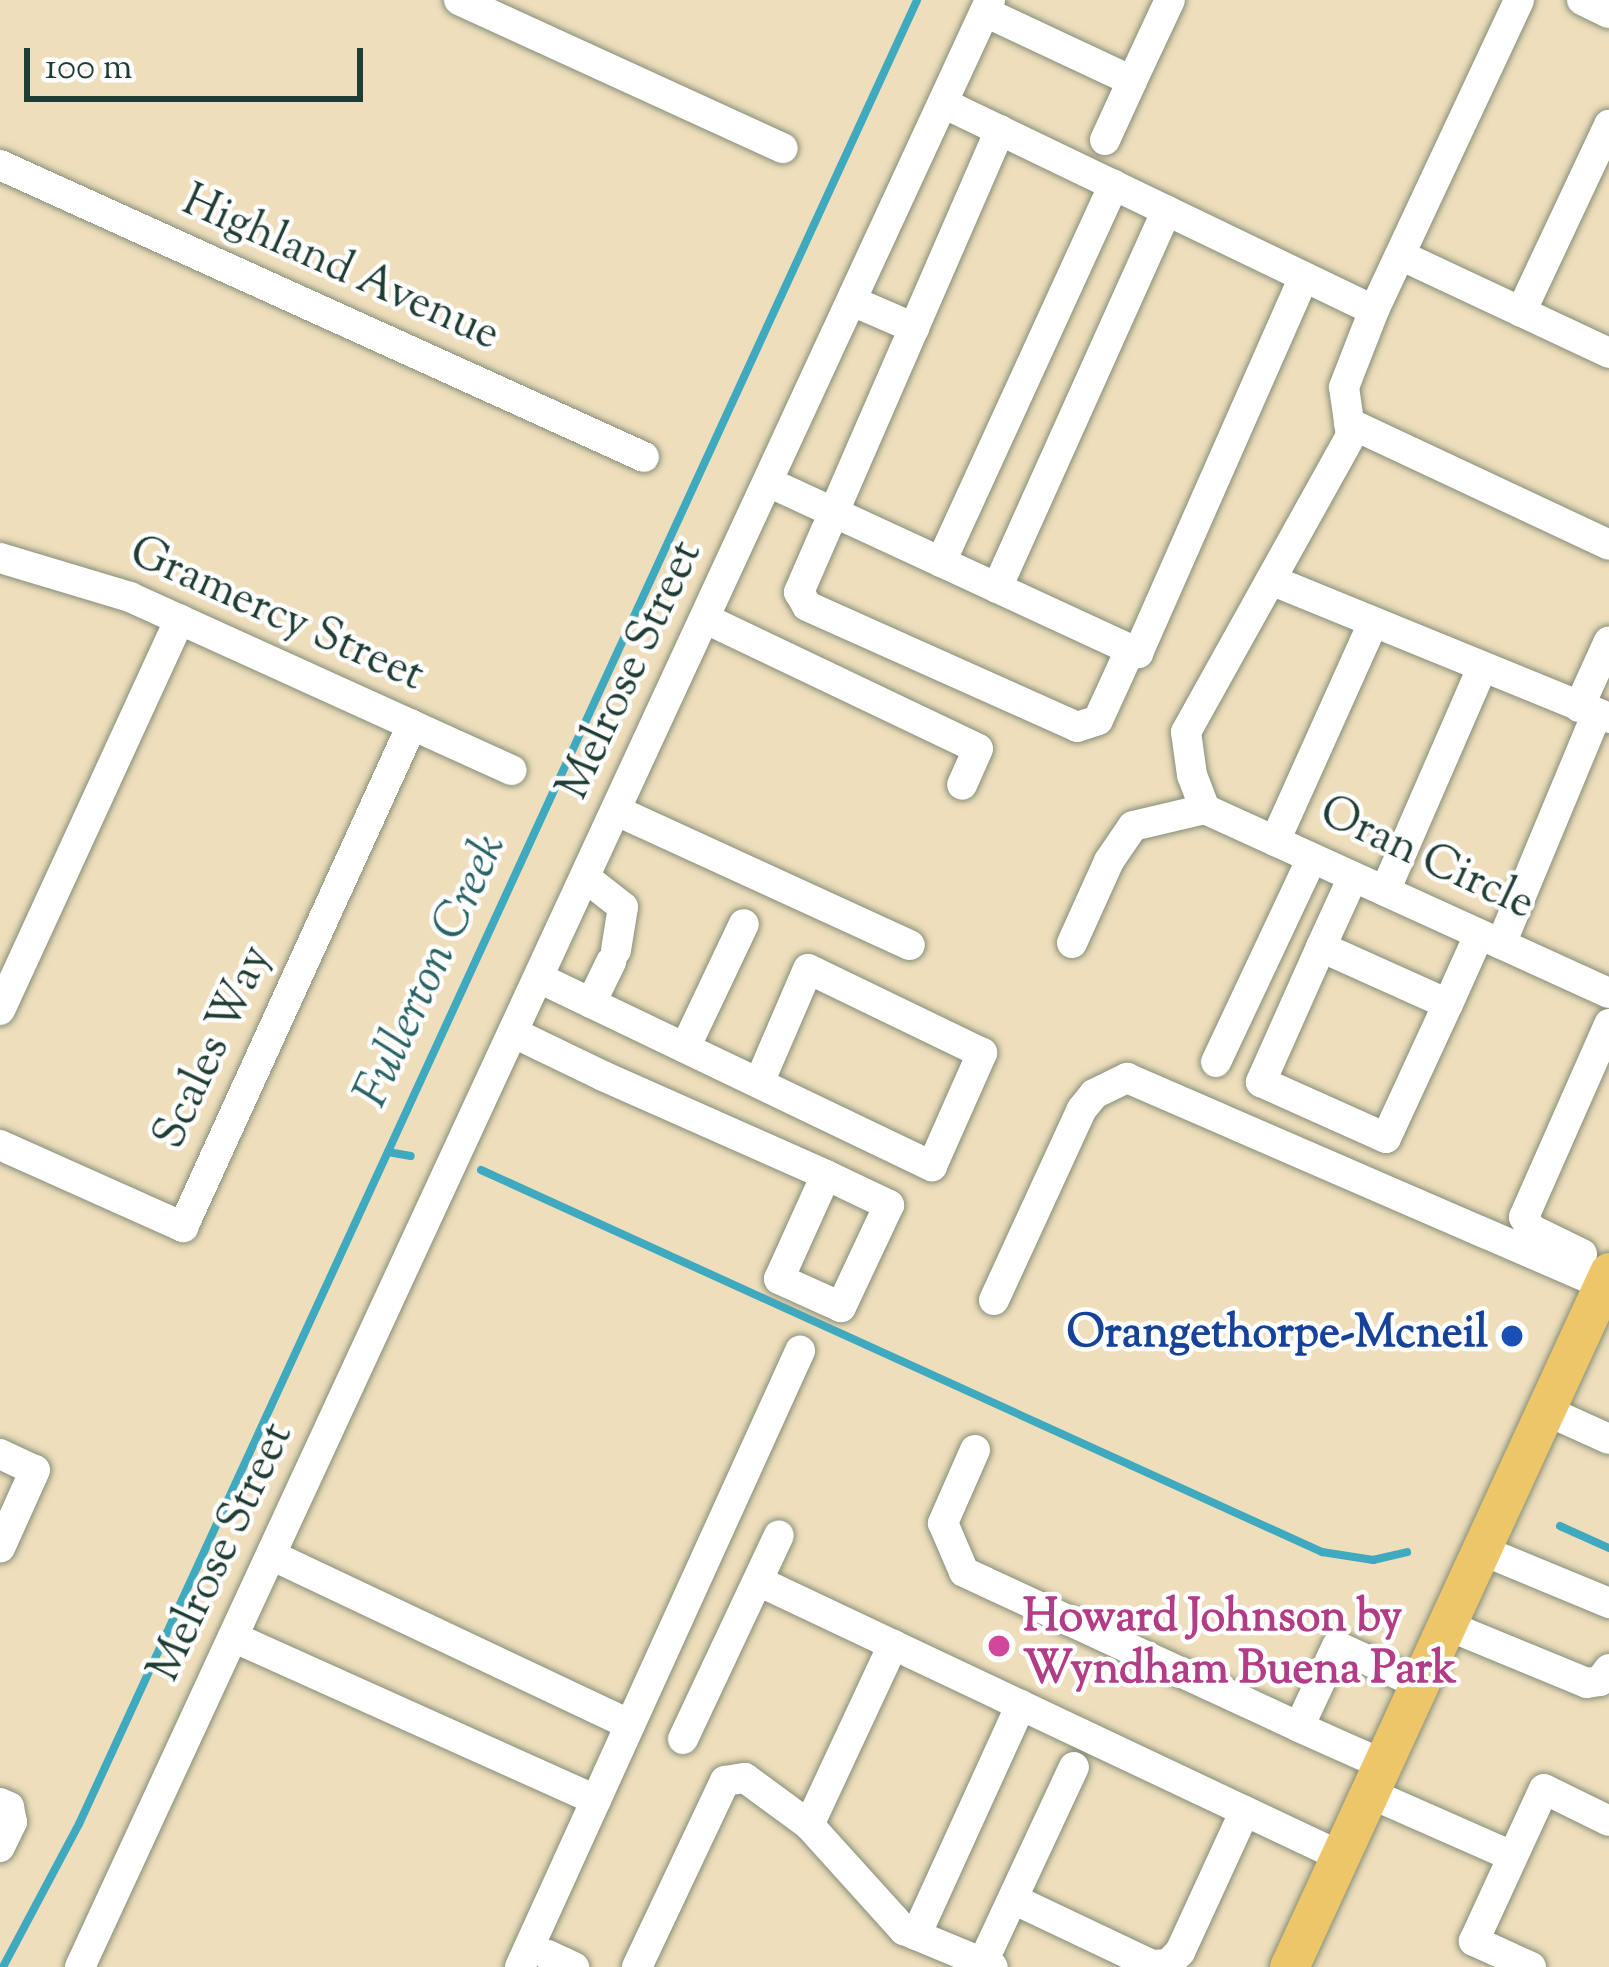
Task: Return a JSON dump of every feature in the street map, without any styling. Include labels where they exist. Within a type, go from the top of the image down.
[{"type":"main road","points":[[1294,1965],[1607,1278]]},
{"type":"street","points":[[458,0],[783,148]]},
{"type":"street","points":[[1105,140],[1170,0]]},
{"type":"street","points":[[1072,943],[1108,861],[1133,826],[1205,809],[1192,775],[1186,732],[1351,436],[1344,387],[1374,310],[1520,0]]},
{"type":"street","points":[[1582,0],[1609,13]]},
{"type":"street","points":[[987,6],[1132,81]]},
{"type":"street","name":"Melrose Street","points":[[80,1967],[987,6]]},
{"type":"street","points":[[943,104],[1374,310]]},
{"type":"street","points":[[1521,312],[1609,125]]},
{"type":"street","points":[[1000,130],[801,585],[801,601],[1077,728],[1098,720],[1130,650]]},
{"type":"street","name":"Highland Avenue","points":[[0,165],[644,457]]},
{"type":"street","points":[[941,562],[1114,185]]},
{"type":"street","points":[[997,588],[1167,211]]},
{"type":"street","points":[[1400,255],[1609,353]]},
{"type":"street","points":[[768,482],[1138,653],[1304,277]]},
{"type":"street","points":[[852,301],[914,328]]},
{"type":"street","points":[[1349,423],[1609,545]]},
{"type":"street","name":"Gramercy Street","points":[[0,558],[100,586],[180,619],[512,770]]},
{"type":"street","points":[[1270,580],[1595,713]]},
{"type":"street","points":[[0,1010],[180,619]]},
{"type":"street","points":[[706,619],[978,749],[962,785]]},
{"type":"street","points":[[1275,841],[1372,625]]},
{"type":"street","points":[[1353,877],[1261,1082],[1386,1138],[1448,1004],[1491,939],[1595,713],[1609,641]]},
{"type":"street","points":[[1384,891],[1482,668]]},
{"type":"street","name":"Scales Way","points":[[0,1145],[183,1227],[412,725]]},
{"type":"street","name":"Oran Circle","points":[[1205,809],[1609,993]]},
{"type":"street","points":[[617,811],[910,945]]},
{"type":"street","points":[[1216,1062],[1312,858]]},
{"type":"street","points":[[586,878],[623,907],[614,956],[592,1003]]},
{"type":"street","points":[[685,1048],[744,924]]},
{"type":"street","points":[[1321,947],[1448,1004]]},
{"type":"street","points":[[539,978],[932,1166],[982,1053],[808,969],[759,1083]]},
{"type":"street","points":[[1607,1278],[1531,1229],[1524,1217],[1609,1024]]},
{"type":"street","points":[[514,1033],[826,1175]]},
{"type":"street","points":[[994,1300],[1082,1109],[1094,1094],[1127,1078],[1607,1278]]},
{"type":"street","points":[[547,1963],[596,1800],[800,1351]]},
{"type":"street","points":[[1545,1410],[1609,1439]]},
{"type":"street","points":[[975,1450],[943,1523],[964,1572],[1299,1727],[1376,1779],[1512,1856]]},
{"type":"street","points":[[0,1454],[35,1470],[0,1548]]},
{"type":"street","points":[[683,1739],[779,1535]]},
{"type":"street","points":[[1481,1550],[1609,1603]]},
{"type":"street","points":[[272,1555],[630,1725]]},
{"type":"street","points":[[758,1581],[1340,1856]]},
{"type":"street","points":[[1446,1625],[1587,1683],[1600,1681],[1609,1669]]},
{"type":"street","points":[[233,1636],[596,1800]]},
{"type":"street","points":[[809,1825],[893,1645]]},
{"type":"street","points":[[1299,1727],[1337,1646],[1419,1684]]},
{"type":"street","points":[[910,1933],[1022,1706]]},
{"type":"street","points":[[637,1967],[725,1780],[745,1778],[809,1825],[910,1933],[979,1964],[1074,1767]]},
{"type":"street","points":[[1531,1967],[1474,1941],[1544,1789],[1609,1821]]},
{"type":"street","points":[[0,1803],[9,1807],[12,1822],[0,1847]]},
{"type":"street","points":[[1013,1899],[1152,1965],[1168,1964],[1180,1952],[1246,1811]]},
{"type":"waterway","name":"Fullerton Creek","points":[[3,1967],[79,1824],[917,0]]},
{"type":"waterway","points":[[388,1152],[411,1156]]},
{"type":"waterway","points":[[481,1170],[1322,1552],[1373,1560],[1407,1552]]},
{"type":"waterway","points":[[1560,1526],[1609,1548]]},
{"type":"place","name":"Orangethorpe-Mcneil","points":[[1512,1336]]},
{"type":"place","name":"Howard Johnson by Wyndham Buena Park","points":[[999,1646]]}]
